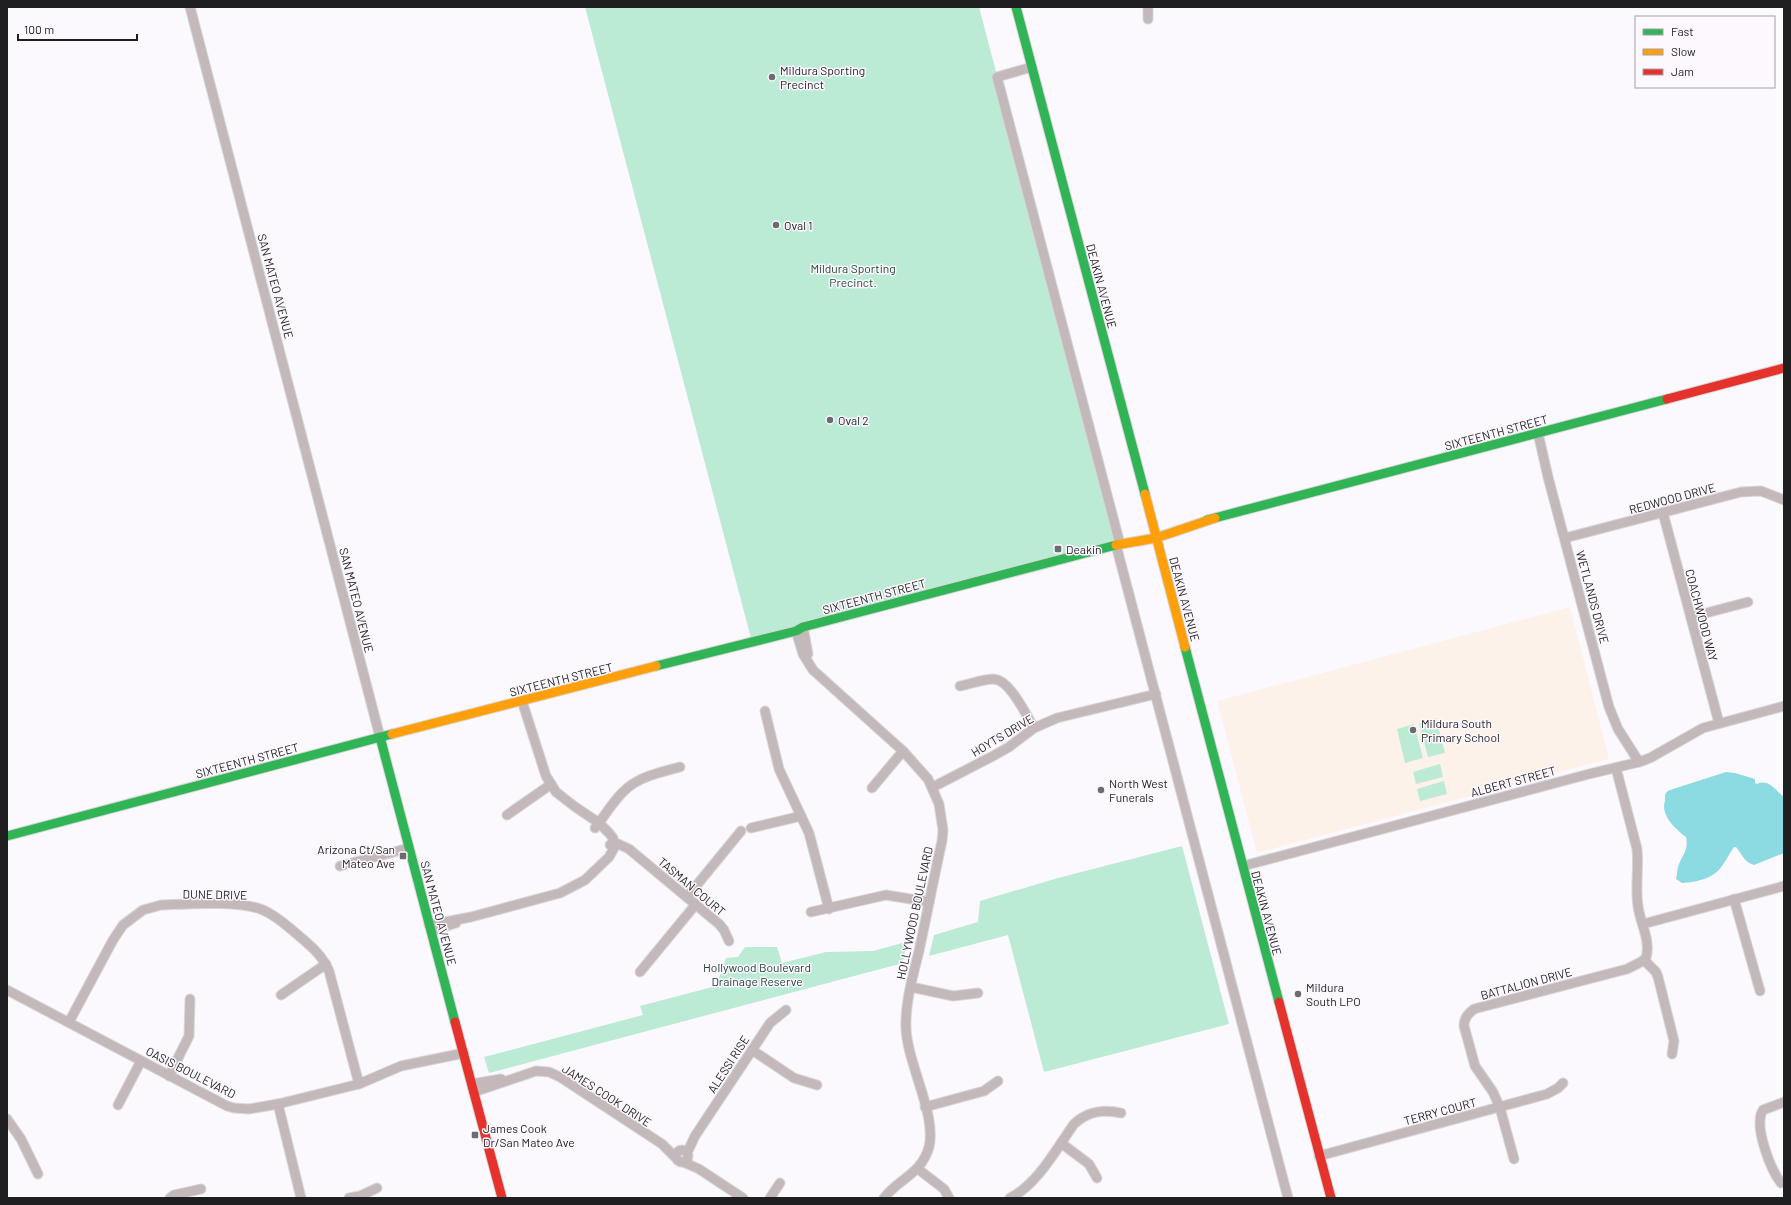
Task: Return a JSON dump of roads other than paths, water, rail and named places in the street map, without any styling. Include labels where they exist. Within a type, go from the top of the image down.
[{"type":"main road","name":"DEAKIN AVENUE","points":[[1016,7],[1331,1198]]},
{"type":"main road","name":"SIXTEENTH STREET","points":[[1118,544],[1154,529],[1174,527],[1215,518],[1784,368]]},
{"type":"main road","name":"SIXTEENTH STREET","points":[[7,836],[1118,544],[1156,538],[1215,518]]},
{"type":"main road","name":"SAN MATEO AVENUE","points":[[380,737],[502,1198]]},
{"type":"street","name":"SAN MATEO AVENUE","points":[[190,7],[380,737]]},
{"type":"street","points":[[1148,7],[1148,19]]},
{"type":"street","points":[[1032,67],[997,77],[1288,1198]]},
{"type":"street","name":"WETLANDS DRIVE","points":[[1538,433],[1614,720],[1639,762]]},
{"type":"street","name":"REDWOOD DRIVE","points":[[1565,538],[1734,493],[1751,491],[1770,494],[1784,500]]},
{"type":"street","name":"COACHWOOD WAY","points":[[1663,512],[1719,723]]},
{"type":"street","points":[[1691,617],[1748,602]]},
{"type":"street","name":"HOLLYWOOD BOULEVARD","points":[[799,629],[810,665],[817,674],[918,766],[933,787],[939,804],[942,841],[906,1017],[906,1030],[929,1125],[929,1145],[925,1158],[918,1169],[884,1198]]},
{"type":"street","points":[[960,686],[988,679],[1002,681],[1010,689],[1034,728]]},
{"type":"street","name":"HOYTS DRIVE","points":[[933,787],[998,753],[1034,728],[1057,718],[1156,694]]},
{"type":"street","name":"TASMAN COURT","points":[[525,700],[544,770],[550,785],[597,825],[612,845],[626,847],[696,904],[724,930],[729,941]]},
{"type":"street","name":"ALBERT STREET","points":[[1243,866],[1639,762],[1660,754],[1695,732],[1719,723],[1784,706]]},
{"type":"street","points":[[765,711],[779,769],[811,840],[829,909]]},
{"type":"street","points":[[872,788],[903,751]]},
{"type":"street","points":[[597,825],[626,789],[635,782],[646,777],[680,768]]},
{"type":"street","points":[[1616,768],[1637,849],[1638,906],[1646,938],[1646,962],[1656,972],[1658,977],[1674,1041],[1672,1054]]},
{"type":"street","points":[[508,815],[550,785]]},
{"type":"street","points":[[751,828],[801,816]]},
{"type":"street","points":[[687,897],[741,831]]},
{"type":"street","points":[[430,928],[560,893],[577,886],[609,857],[612,845]]},
{"type":"street","points":[[340,866],[409,848]]},
{"type":"street","points":[[1643,924],[1784,886]]},
{"type":"street","points":[[811,912],[886,895],[929,902]]},
{"type":"street","points":[[1734,899],[1760,992]]},
{"type":"street","name":"DUNE DRIVE","points":[[69,1022],[118,930],[135,914],[155,906],[235,904],[255,907],[280,920],[317,951],[326,964],[359,1084]]},
{"type":"street","points":[[640,972],[696,904]]},
{"type":"street","name":"BATTALION DRIVE","points":[[1514,1159],[1500,1108],[1493,1092],[1473,1061],[1464,1026],[1467,1015],[1474,1009],[1627,969],[1646,962]]},
{"type":"street","points":[[281,996],[326,964]]},
{"type":"street","points":[[911,987],[953,996],[978,992]]},
{"type":"street","name":"OASIS BOULEVARD","points":[[7,990],[169,1076],[234,1108],[249,1109],[278,1104],[359,1084],[394,1068],[463,1050]]},
{"type":"street","points":[[169,1076],[189,1036],[190,999]]},
{"type":"street","name":"ALESSI RISE","points":[[683,1155],[770,1023],[786,1010]]},
{"type":"street","points":[[752,1050],[794,1078],[817,1085]]},
{"type":"street","points":[[118,1105],[142,1061]]},
{"type":"street","name":"JAMES COOK DRIVE","points":[[473,1088],[543,1071],[554,1074],[662,1144],[683,1155],[699,1169],[743,1198]]},
{"type":"street","points":[[925,1107],[984,1091],[998,1081]]},
{"type":"street","name":"TERRY COURT","points":[[1319,1156],[1547,1094],[1558,1088],[1563,1083]]},
{"type":"street","points":[[1781,1183],[1770,1164],[1759,1122],[1761,1114],[1768,1108],[1784,1102]]},
{"type":"street","points":[[278,1104],[301,1198]]},
{"type":"street","points":[[1010,1198],[1020,1193],[1032,1182],[1074,1124],[1086,1114],[1102,1111],[1121,1113]]},
{"type":"street","points":[[7,1119],[21,1139],[38,1174]]},
{"type":"street","points":[[1061,1143],[1089,1164],[1097,1178]]},
{"type":"street","points":[[918,1169],[938,1184],[949,1198]]},
{"type":"street","points":[[770,1198],[780,1183]]},
{"type":"street","points":[[349,1198],[360,1196],[377,1188]]},
{"type":"street","points":[[170,1198],[174,1195],[201,1189]]},
{"type":"water","points":[[1726,772],[1755,779],[1755,783],[1757,784],[1769,784],[1784,797],[1784,853],[1754,865],[1745,860],[1736,847],[1734,847],[1724,864],[1714,874],[1699,881],[1682,883],[1676,879],[1678,867],[1686,849],[1687,842],[1686,837],[1675,828],[1666,815],[1664,806],[1665,794],[1670,790]]},
{"type":"place","name":"Mildura Sporting Precinct","points":[[772,77]]},
{"type":"place","name":"Oval 1","points":[[776,225]]},
{"type":"place","name":"Oval 2","points":[[830,420]]},
{"type":"place","name":"Deakin","points":[[1058,549]]},
{"type":"place","name":"Mildura South Primary School","points":[[1413,730]]},
{"type":"place","name":"North West Funerals","points":[[1101,790]]},
{"type":"place","name":"Arizona Ct/San Mateo Ave","points":[[403,856]]},
{"type":"place","name":"Mildura South LPO","points":[[1298,994]]},
{"type":"place","name":"James Cook Dr/San Mateo Ave","points":[[475,1135]]},
{"type":"park label","name":"Mildura Sporting Precinct.","points":[[853,275]]},
{"type":"park label","name":"Hollywood Boulevard Drainage Reserve","points":[[757,974]]}]
